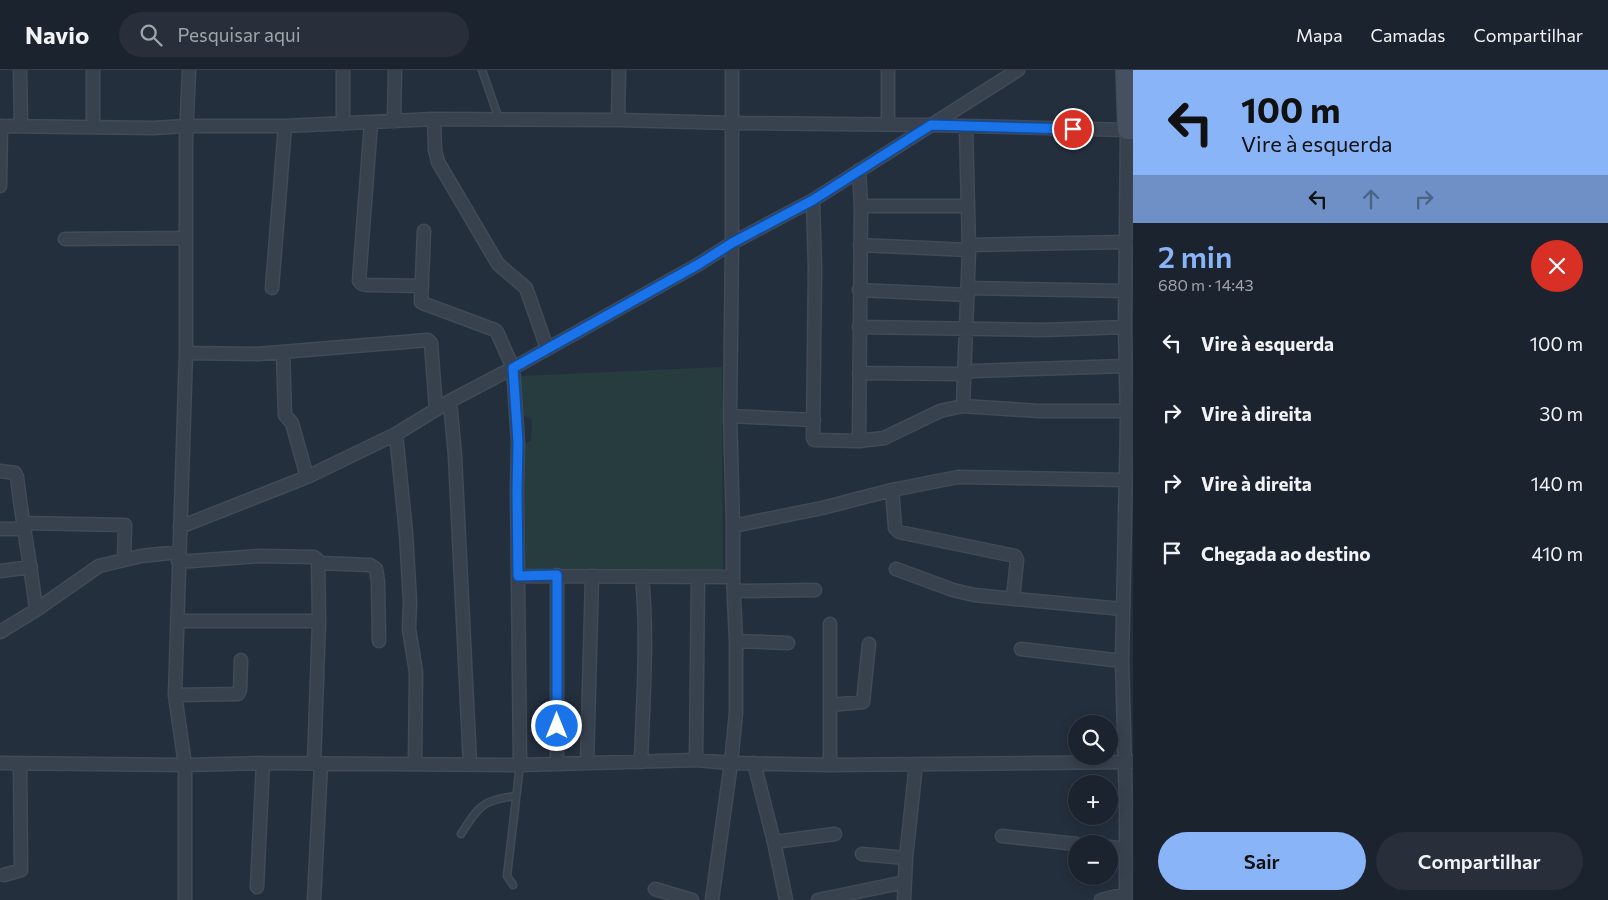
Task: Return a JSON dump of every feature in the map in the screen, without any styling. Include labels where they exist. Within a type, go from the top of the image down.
[{"type":"street","points":[[20,70],[21,125]]},
{"type":"street","points":[[93,70],[93,127]]},
{"type":"street","points":[[185,900],[185,766],[175,695],[186,353],[186,126],[189,70]]},
{"type":"street","points":[[343,124],[344,70]]},
{"type":"street","points":[[394,122],[395,70]]},
{"type":"street","points":[[618,120],[619,70]]},
{"type":"street","points":[[712,900],[736,713],[730,416],[732,70]]},
{"type":"street","points":[[888,70],[888,124]]},
{"type":"street","points":[[1101,900],[1126,897],[1126,849],[1129,805],[1122,661],[1122,609],[1129,536],[1125,480],[1130,424],[1126,411],[1129,381],[1126,366],[1130,340],[1125,327],[1125,291],[1130,130],[1125,70]]},
{"type":"street","points":[[180,527],[307,477],[396,434],[450,401],[513,368],[699,264],[732,243],[813,200],[1012,72]]},
{"type":"street","points":[[434,120],[435,150],[438,162],[498,264],[526,288],[547,348]]},
{"type":"street","points":[[0,186],[0,126],[154,128],[186,126],[285,126],[434,120],[618,120],[1130,130]]},
{"type":"street","points":[[370,123],[359,281],[367,285],[422,286]]},
{"type":"street","points":[[272,288],[285,126]]},
{"type":"street","points":[[963,406],[969,247],[966,126]]},
{"type":"street","points":[[859,170],[861,206],[859,442]]},
{"type":"street","points":[[813,200],[815,269],[813,438],[817,442],[859,442],[884,438],[940,411],[963,406],[1039,411],[1126,411]]},
{"type":"street","points":[[861,206],[968,206]]},
{"type":"street","points":[[424,231],[422,302],[497,332],[513,368],[518,442],[520,765]]},
{"type":"street","points":[[64,239],[186,238]]},
{"type":"street","points":[[860,245],[969,247],[1127,242]]},
{"type":"street","points":[[859,290],[1125,291]]},
{"type":"street","points":[[859,327],[1044,330],[1125,327]]},
{"type":"street","points":[[186,353],[283,353],[428,340],[431,343],[436,409]]},
{"type":"street","points":[[283,353],[285,415],[292,423],[307,477]]},
{"type":"street","points":[[859,373],[964,374],[973,371],[1126,366]]},
{"type":"street","points":[[450,401],[455,456],[470,764]]},
{"type":"street","points":[[730,416],[814,420]]},
{"type":"street","points":[[396,434],[406,533],[410,602],[409,629],[416,672],[415,764]]},
{"type":"street","points":[[0,471],[15,473],[17,477],[36,610]]},
{"type":"street","points":[[733,526],[958,477],[1125,480]]},
{"type":"street","points":[[892,490],[895,528],[899,532],[1015,556],[1017,560],[1013,598]]},
{"type":"street","points":[[0,529],[23,526],[125,525],[124,560]]},
{"type":"street","points":[[0,632],[36,610],[99,566],[124,560],[178,557],[314,557],[319,563],[318,764],[314,900]]},
{"type":"street","points":[[319,563],[370,565],[376,569],[379,641]]},
{"type":"street","points":[[0,571],[31,567]]},
{"type":"street","points":[[896,569],[953,590],[974,595],[1122,609]]},
{"type":"street","points":[[557,575],[557,764]]},
{"type":"street","points":[[518,576],[733,577]]},
{"type":"street","points":[[587,763],[592,576]]},
{"type":"street","points":[[641,762],[644,641],[642,577]]},
{"type":"street","points":[[696,760],[698,578]]},
{"type":"street","points":[[734,591],[815,590]]},
{"type":"street","points":[[178,621],[319,621]]},
{"type":"street","points":[[830,624],[830,765]]},
{"type":"street","points":[[736,641],[788,643]]},
{"type":"street","points":[[830,705],[863,702],[869,644]]},
{"type":"street","points":[[1021,650],[1122,661]]},
{"type":"street","points":[[175,695],[238,694],[240,690],[241,660]]},
{"type":"street","points":[[0,763],[185,766],[263,763],[520,765],[696,760],[731,763],[830,765],[1128,762]]},
{"type":"street","points":[[4,875],[21,870],[20,763]]},
{"type":"street","points":[[257,887],[263,763]]},
{"type":"street","points":[[754,763],[774,842],[786,900]]},
{"type":"street","points":[[904,900],[906,858],[916,764]]},
{"type":"street","points":[[774,842],[835,834]]},
{"type":"street","points":[[1002,836],[1068,843]]},
{"type":"street","points":[[1118,848],[1126,849]]},
{"type":"street","points":[[862,854],[906,858]]},
{"type":"street","points":[[818,900],[905,882]]},
{"type":"street","points":[[655,889],[692,900]]},
{"type":"lane","points":[[482,70],[500,120]]},
{"type":"lane","points":[[513,885],[507,876],[520,765]]},
{"type":"lane","points":[[461,834],[476,810],[494,799],[516,796]]},
{"type":"green space","points":[[722,367],[723,575],[521,572],[521,446],[531,441],[532,420],[519,413],[520,376]]},
{"type":"route","points":[[557,726],[557,575],[518,576],[518,442],[513,368],[699,264],[732,243],[813,200],[931,125],[1073,129]]}]
